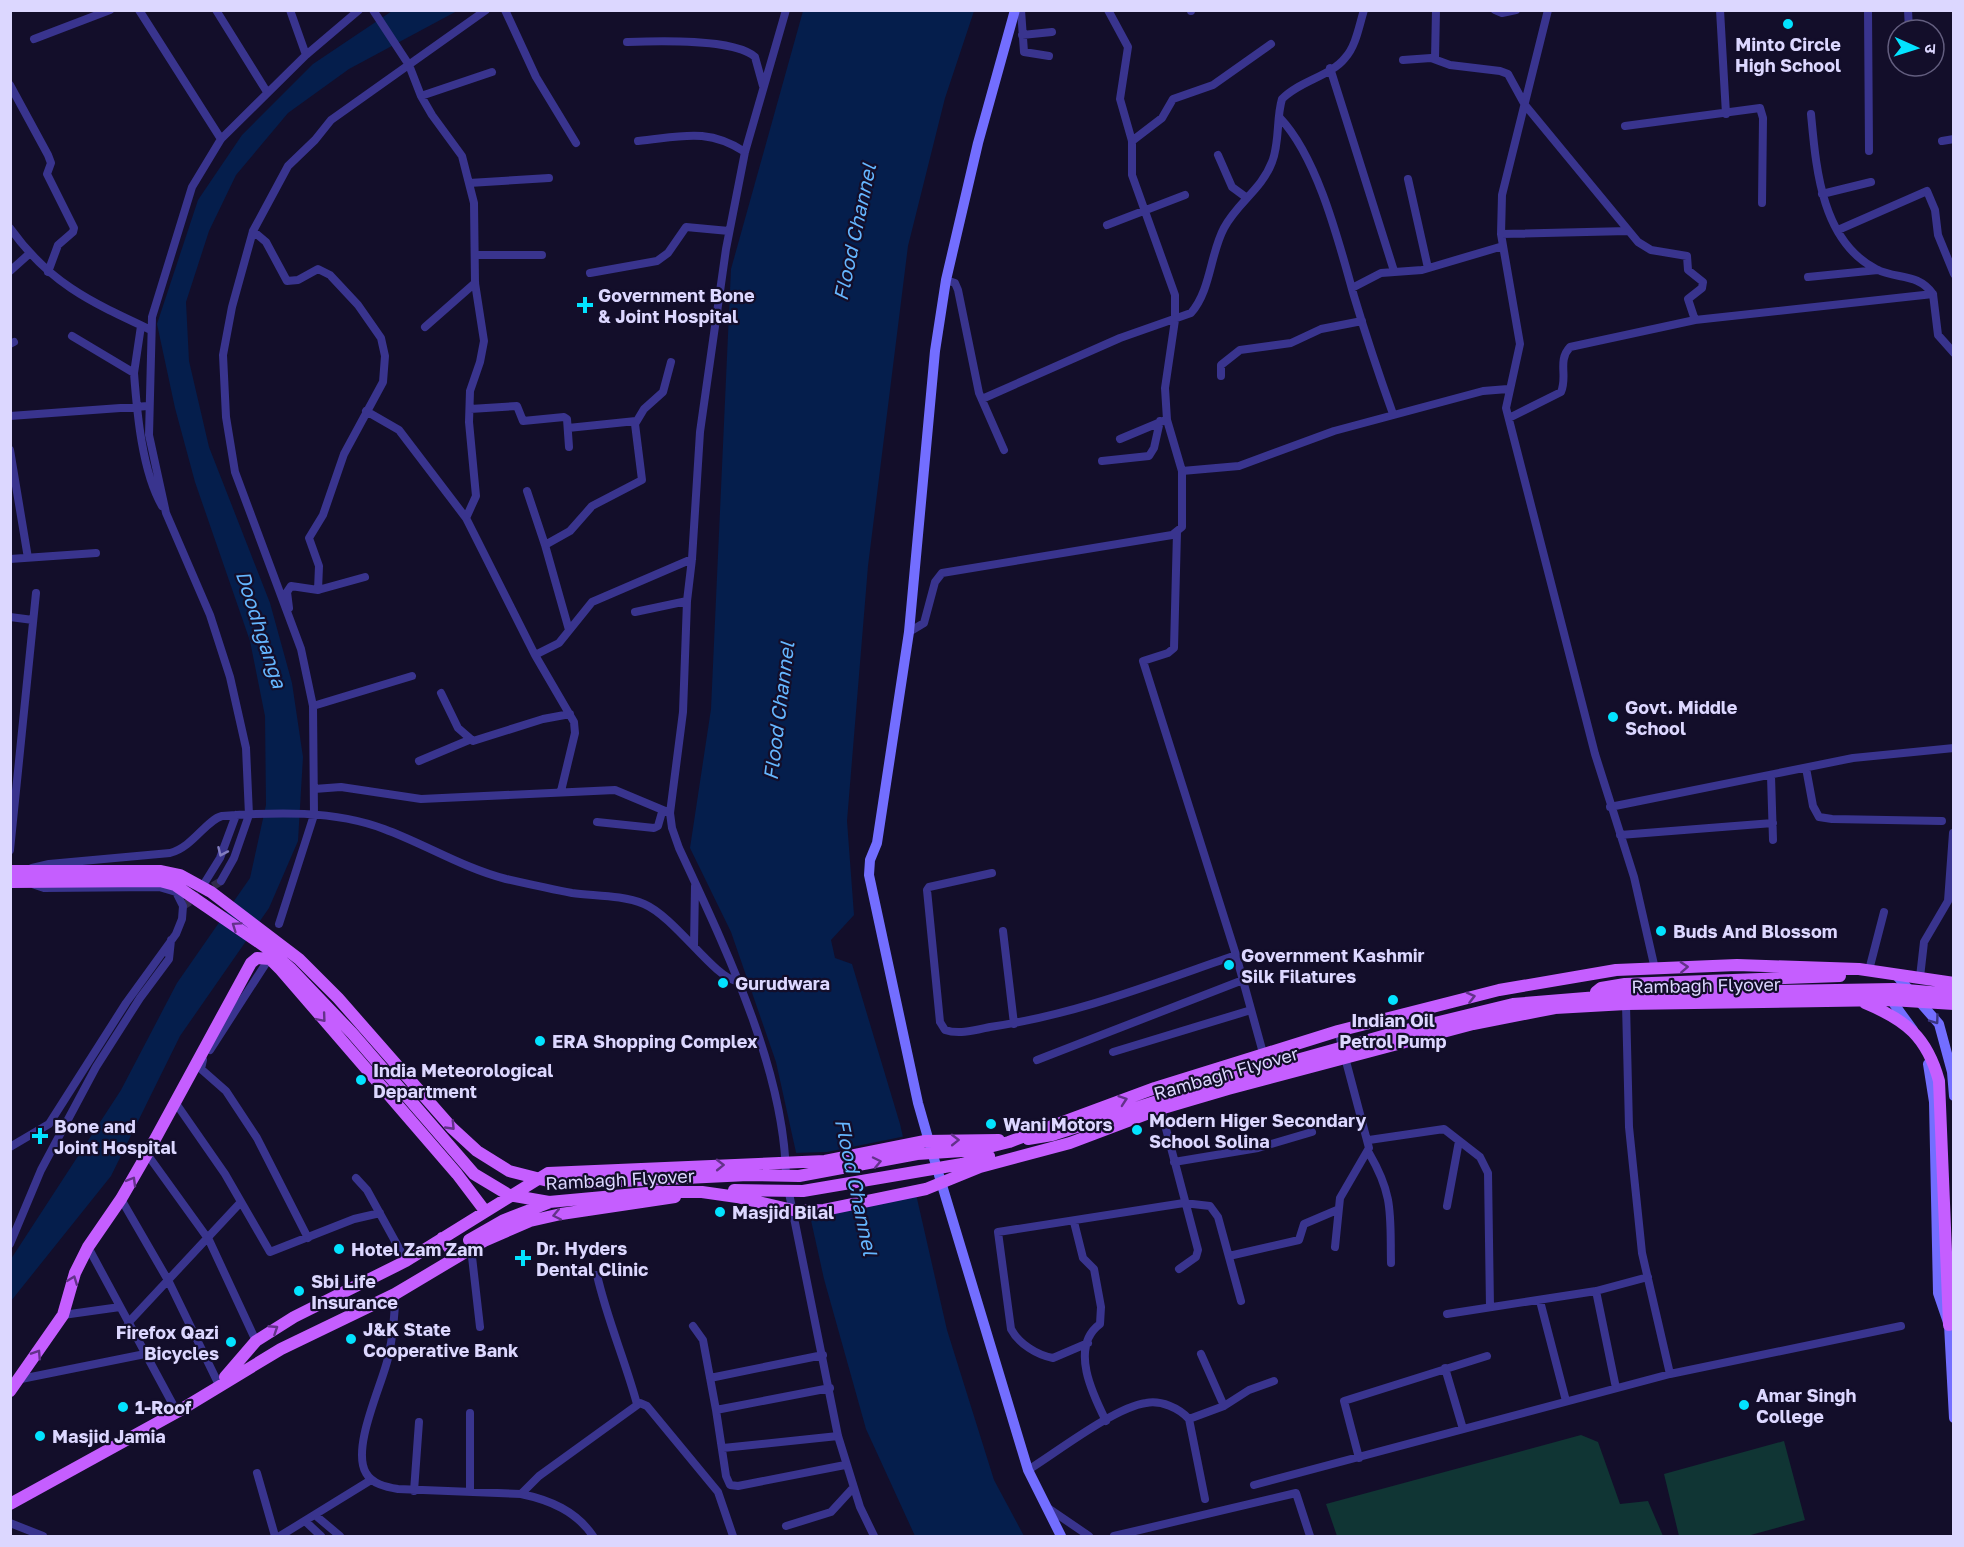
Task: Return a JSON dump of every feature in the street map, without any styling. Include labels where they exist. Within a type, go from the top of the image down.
[{"type":"main road","points":[[1015,10],[978,143],[946,280],[935,351],[909,632],[877,843],[870,860],[869,875],[918,1103],[932,1152],[1028,1470],[1061,1536]]},
{"type":"main road","points":[[10,872],[161,871],[177,880],[202,887],[273,938],[295,963],[338,998],[452,1128],[477,1151],[509,1171],[536,1180],[560,1184],[748,1175],[793,1176],[917,1154],[977,1150],[1009,1142],[1155,1088],[1338,1031],[1499,990],[1616,970],[1737,965],[1851,968],[1953,982]]},
{"type":"main road","points":[[10,882],[33,884],[177,880],[198,901],[267,948],[295,963]]},
{"type":"main road","points":[[10,1391],[21,1379],[63,1315],[75,1273],[88,1247],[121,1199],[251,963],[257,958],[270,956],[487,1209]]},
{"type":"main road","name":"Rambagh Flyover","points":[[295,963],[342,1022],[474,1174],[509,1195],[549,1202],[658,1192],[702,1192],[737,1197],[797,1211],[824,1210],[926,1189],[984,1165],[1070,1143],[1183,1102],[1473,1024],[1555,1008],[1626,1004],[1858,1000],[1953,1002]]},
{"type":"main road","points":[[1590,996],[1601,988],[1625,984],[1846,975],[1851,968]]},
{"type":"main road","points":[[1897,976],[1939,1024],[1952,1072],[1953,1096]]},
{"type":"main road","name":"Rambagh Flyover","points":[[219,1385],[256,1341],[294,1317],[406,1261],[548,1173],[825,1161],[926,1142],[1032,1139],[1085,1125],[1204,1086],[1438,1022],[1513,1004],[1647,993],[1894,989],[1953,994]]},
{"type":"main road","points":[[1887,994],[1903,1013],[1918,1040],[1930,1071],[1934,1102],[1938,1293],[1949,1324]]},
{"type":"main road","points":[[10,1504],[177,1412],[281,1349],[294,1335],[396,1289],[471,1248],[530,1221],[561,1214],[722,1190],[789,1193],[921,1169],[962,1164],[1091,1129],[1159,1105],[1344,1051],[1459,1021],[1519,1009],[1647,998],[1887,994],[1953,1002]]},
{"type":"main road","points":[[1858,1000],[1899,1019],[1912,1029],[1928,1050],[1935,1065],[1941,1101],[1953,1418]]},
{"type":"main road","points":[[342,1022],[344,1038],[480,1192],[487,1209]]},
{"type":"main road","points":[[396,1289],[504,1220],[549,1202]]},
{"type":"main road","points":[[442,1238],[456,1257]]},
{"type":"street","points":[[34,39],[110,10]]},
{"type":"street","points":[[139,10],[221,139]]},
{"type":"street","points":[[216,10],[267,92]]},
{"type":"street","points":[[290,10],[306,55]]},
{"type":"street","points":[[166,513],[149,435],[151,330],[152,317],[181,217],[202,168],[221,139],[306,55],[359,10]]},
{"type":"street","points":[[373,10],[409,65],[421,96],[462,156],[474,203],[477,255],[475,283],[484,342],[470,391],[476,496],[466,518]]},
{"type":"street","points":[[279,924],[313,815],[315,789],[313,706],[301,649],[235,472],[226,417],[223,355],[232,307],[253,231],[288,166],[315,140],[331,120],[486,10]]},
{"type":"street","points":[[505,10],[536,77],[576,143]]},
{"type":"street","points":[[597,822],[654,828],[666,813],[683,712],[687,601],[700,432],[729,231],[745,152],[786,10]]},
{"type":"street","points":[[1021,10],[1022,35],[1026,54],[1049,56]]},
{"type":"street","points":[[1102,462],[1149,456],[1155,448],[1164,420],[1165,388],[1175,320],[1174,296],[1131,170],[1132,141],[1120,99],[1128,47],[1108,10]]},
{"type":"street","points":[[982,399],[1120,338],[1187,316],[1194,310],[1223,231],[1247,198],[1261,185],[1271,165],[1282,99],[1288,93],[1340,63],[1352,49],[1364,10]]},
{"type":"street","points":[[1435,59],[1436,10]]},
{"type":"street","points":[[1495,10],[1502,13],[1516,10]]},
{"type":"street","points":[[1548,10],[1502,195],[1501,234],[1520,344],[1506,408],[1610,807],[1634,877],[1655,969]]},
{"type":"street","points":[[1720,10],[1726,114]]},
{"type":"street","points":[[1868,10],[1869,151]]},
{"type":"street","points":[[1022,35],[1052,32]]},
{"type":"street","points":[[627,42],[677,41],[741,48],[755,57],[764,87]]},
{"type":"street","points":[[1132,141],[1162,118],[1173,99],[1213,85],[1271,44]]},
{"type":"street","points":[[1403,60],[1435,59],[1450,65],[1504,72],[1512,78],[1525,105],[1628,231],[1645,247],[1687,256],[1690,273],[1703,282],[1702,288],[1688,299],[1695,320]]},
{"type":"street","points":[[1330,69],[1394,271]]},
{"type":"street","points":[[421,96],[492,72]]},
{"type":"street","points":[[10,85],[48,155],[51,163],[47,174],[74,228],[73,232],[58,245],[48,272]]},
{"type":"street","points":[[1625,126],[1760,108],[1762,111],[1762,203]]},
{"type":"street","points":[[1810,114],[1816,172],[1822,194],[1838,230],[1857,256],[1878,270]]},
{"type":"street","points":[[1280,118],[1293,132],[1301,147],[1336,229],[1362,321],[1393,414]]},
{"type":"street","points":[[638,141],[713,136],[727,140],[745,152]]},
{"type":"street","points":[[1942,141],[1953,139]]},
{"type":"street","points":[[1218,155],[1232,187],[1247,198]]},
{"type":"street","points":[[469,183],[549,178]]},
{"type":"street","points":[[1408,179],[1428,268]]},
{"type":"street","points":[[1822,194],[1871,182]]},
{"type":"street","points":[[1838,230],[1927,191],[1935,210],[1938,235],[1953,274]]},
{"type":"street","points":[[1107,225],[1185,195]]},
{"type":"street","points":[[590,273],[657,261],[668,253],[686,227],[729,231]]},
{"type":"street","points":[[10,228],[29,254],[71,291],[151,330]]},
{"type":"street","points":[[253,231],[266,242],[287,281],[298,280],[318,269],[330,275],[358,305],[381,338],[385,348],[383,382],[344,454],[323,515],[309,538],[319,566],[318,590]]},
{"type":"street","points":[[1501,234],[1628,231]]},
{"type":"street","points":[[1352,288],[1374,276],[1394,271],[1428,268],[1503,246]]},
{"type":"street","points":[[10,271],[29,254]]},
{"type":"street","points":[[477,255],[542,255]]},
{"type":"street","points":[[1808,277],[1878,270],[1914,278],[1933,294],[1938,335],[1953,353]]},
{"type":"street","points":[[946,280],[955,283],[958,290],[982,399],[1004,450]]},
{"type":"street","points":[[425,327],[475,283]]},
{"type":"street","points":[[1509,418],[1561,392],[1564,384],[1564,353],[1570,347],[1695,320],[1933,294]]},
{"type":"street","points":[[1221,376],[1221,365],[1235,352],[1291,343],[1321,329],[1362,321]]},
{"type":"street","points":[[141,326],[134,373],[136,408],[149,468],[157,498],[166,513],[210,615],[230,677],[246,748],[249,815],[234,858],[221,881]]},
{"type":"street","points":[[72,336],[134,373]]},
{"type":"street","points":[[545,545],[570,531],[592,506],[642,480],[636,421],[644,409],[663,392],[671,362]]},
{"type":"street","points":[[1182,471],[1252,462],[1320,435],[1393,414],[1483,391],[1509,389]]},
{"type":"street","points":[[10,416],[148,406]]},
{"type":"street","points":[[470,409],[518,406],[523,421],[564,417],[567,419],[569,447]]},
{"type":"street","points":[[366,411],[399,430],[466,518],[535,655],[570,714],[575,733],[561,791]]},
{"type":"street","points":[[1120,439],[1164,420]]},
{"type":"street","points":[[909,632],[924,623],[935,582],[942,573],[1177,532],[1184,520],[1182,471],[1164,420]]},
{"type":"street","points":[[568,428],[636,421]]},
{"type":"street","points":[[10,450],[28,558]]},
{"type":"street","points":[[527,490],[569,630]]},
{"type":"street","points":[[1177,532],[1174,648],[1168,653],[1143,661],[1236,955],[1263,1053]]},
{"type":"street","points":[[10,559],[96,553]]},
{"type":"street","points":[[535,655],[559,643],[592,602],[692,559]]},
{"type":"street","points":[[291,621],[288,588],[294,585],[318,590],[365,577]]},
{"type":"street","points":[[10,850],[36,593]]},
{"type":"street","points":[[635,612],[687,601]]},
{"type":"street","points":[[10,617],[33,620]]},
{"type":"street","points":[[313,706],[412,676]]},
{"type":"street","points":[[441,693],[458,728],[469,740]]},
{"type":"street","points":[[419,761],[469,740],[478,741],[543,719],[570,714]]},
{"type":"street","points":[[1610,807],[1853,758],[1953,748]]},
{"type":"street","points":[[1806,768],[1813,806],[1819,817],[1942,821]]},
{"type":"street","points":[[1771,776],[1773,840]]},
{"type":"street","points":[[315,789],[341,787],[421,799],[561,791],[621,791],[666,813],[737,981],[777,1097],[793,1176]]},
{"type":"street","points":[[202,887],[220,858],[236,815]]},
{"type":"street","points":[[24,872],[49,864],[170,853],[186,847],[216,818],[236,815],[313,815],[352,818],[385,829],[430,850],[503,878],[645,904],[679,929],[717,971],[730,980],[737,981]]},
{"type":"street","points":[[1620,836],[1773,823]]},
{"type":"street","points":[[1920,977],[1924,942],[1948,901],[1953,833]]},
{"type":"street","points":[[992,873],[929,887],[927,890],[940,1022],[945,1030],[952,1032],[1014,1024],[1094,1004],[1236,955]]},
{"type":"street","points":[[694,946],[695,881]]},
{"type":"street","points":[[33,884],[44,888],[159,887],[176,892],[183,906],[182,919]]},
{"type":"street","points":[[10,1147],[49,1124],[120,1012],[171,940],[182,919],[198,901]]},
{"type":"street","points":[[1869,970],[1884,912]]},
{"type":"street","points":[[1003,931],[1014,1024]]},
{"type":"street","points":[[10,1244],[40,1170],[96,1067],[140,998],[166,964],[170,954],[171,940]]},
{"type":"street","points":[[270,956],[200,1066],[226,1091],[252,1130],[308,1238]]},
{"type":"street","points":[[1037,1060],[1242,980]]},
{"type":"street","points":[[1626,1004],[1633,1171],[1642,1253],[1670,1374]]},
{"type":"street","points":[[1113,1052],[1251,1010]]},
{"type":"street","points":[[1335,1248],[1337,1210],[1343,1189],[1368,1153],[1369,1140],[1338,1031]]},
{"type":"street","points":[[1155,1088],[1198,1254],[1179,1269]]},
{"type":"street","points":[[175,1102],[225,1174],[270,1252],[354,1219],[380,1213]]},
{"type":"street","points":[[1369,1140],[1438,1129],[1449,1131],[1480,1156],[1487,1166],[1490,1307]]},
{"type":"street","points":[[1174,1162],[1257,1148],[1312,1132]]},
{"type":"street","points":[[1447,1206],[1460,1141]]},
{"type":"street","points":[[1368,1153],[1383,1177],[1389,1197],[1391,1263]]},
{"type":"street","points":[[147,1154],[208,1240],[256,1341]]},
{"type":"street","points":[[356,1178],[367,1190],[406,1261]]},
{"type":"street","points":[[789,1193],[845,1465],[874,1536]]},
{"type":"street","points":[[121,1199],[169,1282],[219,1385]]},
{"type":"street","points":[[128,1323],[169,1282],[240,1203]]},
{"type":"street","points":[[1088,1343],[1053,1358],[1031,1349],[1016,1337],[1010,1318],[998,1232],[1184,1203],[1210,1206],[1215,1210],[1240,1301]]},
{"type":"street","points":[[1229,1256],[1299,1240],[1304,1224],[1337,1210]]},
{"type":"street","points":[[1074,1221],[1083,1258],[1094,1269],[1101,1306],[1100,1324],[1091,1333],[1088,1343],[1086,1379],[1106,1421]]},
{"type":"street","points":[[88,1247],[177,1412]]},
{"type":"street","points":[[471,1248],[480,1327]]},
{"type":"street","points":[[597,1275],[612,1334],[625,1363],[637,1404]]},
{"type":"street","points":[[1447,1314],[1596,1291],[1648,1277]]},
{"type":"street","points":[[396,1289],[394,1328],[388,1358],[365,1428],[363,1466],[371,1480],[388,1487],[414,1491],[521,1494],[542,1498],[560,1506],[582,1523],[593,1536]]},
{"type":"street","points":[[1596,1291],[1616,1388]]},
{"type":"street","points":[[1540,1301],[1566,1401]]},
{"type":"street","points":[[63,1315],[120,1306]]},
{"type":"street","points":[[693,1326],[703,1340],[726,1476],[730,1485],[734,1487],[845,1465]]},
{"type":"street","points":[[1254,1485],[1670,1374],[1901,1326]]},
{"type":"street","points":[[21,1379],[146,1354]]},
{"type":"street","points":[[1201,1354],[1224,1406]]},
{"type":"street","points":[[710,1378],[823,1355]]},
{"type":"street","points":[[1359,1458],[1344,1401],[1487,1356]]},
{"type":"street","points":[[1444,1368],[1463,1429]]},
{"type":"street","points":[[1189,1419],[1224,1406],[1249,1390],[1274,1381]]},
{"type":"street","points":[[716,1410],[830,1388]]},
{"type":"street","points":[[1028,1470],[1121,1412],[1147,1402],[1177,1408],[1189,1419],[1205,1499]]},
{"type":"street","points":[[521,1494],[538,1476],[637,1404],[647,1406],[713,1485],[733,1536]]},
{"type":"street","points":[[470,1413],[470,1492]]},
{"type":"street","points":[[414,1491],[419,1422]]},
{"type":"street","points":[[723,1448],[838,1436]]},
{"type":"street","points":[[257,1473],[275,1536]]},
{"type":"street","points":[[280,1536],[371,1480]]},
{"type":"street","points":[[786,1526],[831,1512],[853,1488]]},
{"type":"street","points":[[1114,1536],[1296,1493],[1310,1536]]},
{"type":"street","points":[[1045,1507],[1089,1536]]},
{"type":"street","points":[[315,1515],[340,1536]]},
{"type":"street","points":[[306,1521],[321,1536]]},
{"type":"street","points":[[10,1523],[43,1536]]},
{"type":"green space","points":[[1581,1435],[1598,1442],[1620,1504],[1648,1501],[1663,1536],[1337,1536],[1326,1504]]},
{"type":"green space","points":[[1784,1441],[1805,1520],[1747,1536],[1679,1536],[1664,1474]]},
{"type":"water","name":"Doodhganga","points":[[392,11],[457,11],[349,69],[288,113],[236,175],[209,231],[186,302],[189,361],[209,447],[270,603],[292,683],[303,757],[298,841],[269,908],[180,1036],[111,1176],[11,1301],[11,1259],[121,1090],[177,983],[250,878],[266,805],[265,716],[250,641],[195,482],[175,408],[157,324],[198,200],[242,135],[313,64]]},
{"type":"water","name":"Flood Channel","points":[[803,11],[974,11],[945,98],[908,246],[868,566],[847,821],[854,915],[831,940],[835,958],[852,964],[900,1124],[947,1330],[994,1480],[1024,1536],[915,1536],[866,1429],[824,1279],[776,1062],[731,932],[690,848],[711,709],[731,269]]},
{"type":"pier","points":[[906,1136],[919,1193],[806,1214],[793,1153],[827,1152]]},
{"type":"tunnel","points":[[183,906],[221,881]]},
{"type":"place","name":"Minto Circle High School","points":[[1788,24]]},
{"type":"place","name":"Government Bone & Joint Hospital","points":[[585,305]]},
{"type":"place","name":"Govt. Middle School","points":[[1613,717]]},
{"type":"place","name":"Buds And Blossom","points":[[1661,931]]},
{"type":"place","name":"Government Kashmir Silk Filatures","points":[[1229,965]]},
{"type":"place","name":"Gurudwara","points":[[723,983]]},
{"type":"place","name":"Indian Oil Petrol Pump","points":[[1393,1000]]},
{"type":"place","name":"ERA Shopping Complex","points":[[540,1041]]},
{"type":"place","name":"India Meteorological Department","points":[[361,1080]]},
{"type":"place","name":"Wani Motors","points":[[991,1124]]},
{"type":"place","name":"Modern Higer Secondary School Solina","points":[[1137,1130]]},
{"type":"place","name":"Bone and Joint Hospital","points":[[40,1136]]},
{"type":"place","name":"Masjid Bilal","points":[[720,1212]]},
{"type":"place","name":"Hotel Zam Zam","points":[[339,1249]]},
{"type":"place","name":"Dr. Hyders Dental Clinic","points":[[523,1258]]},
{"type":"place","name":"Sbi Life Insurance","points":[[299,1291]]},
{"type":"place","name":"J&K State Cooperative Bank","points":[[351,1339]]},
{"type":"place","name":"Firefox Qazi Bicycles","points":[[231,1342]]},
{"type":"place","name":"Amar Singh College","points":[[1744,1405]]},
{"type":"place","name":"1-Roof","points":[[123,1407]]},
{"type":"place","name":"Masjid Jamia","points":[[40,1436]]}]
